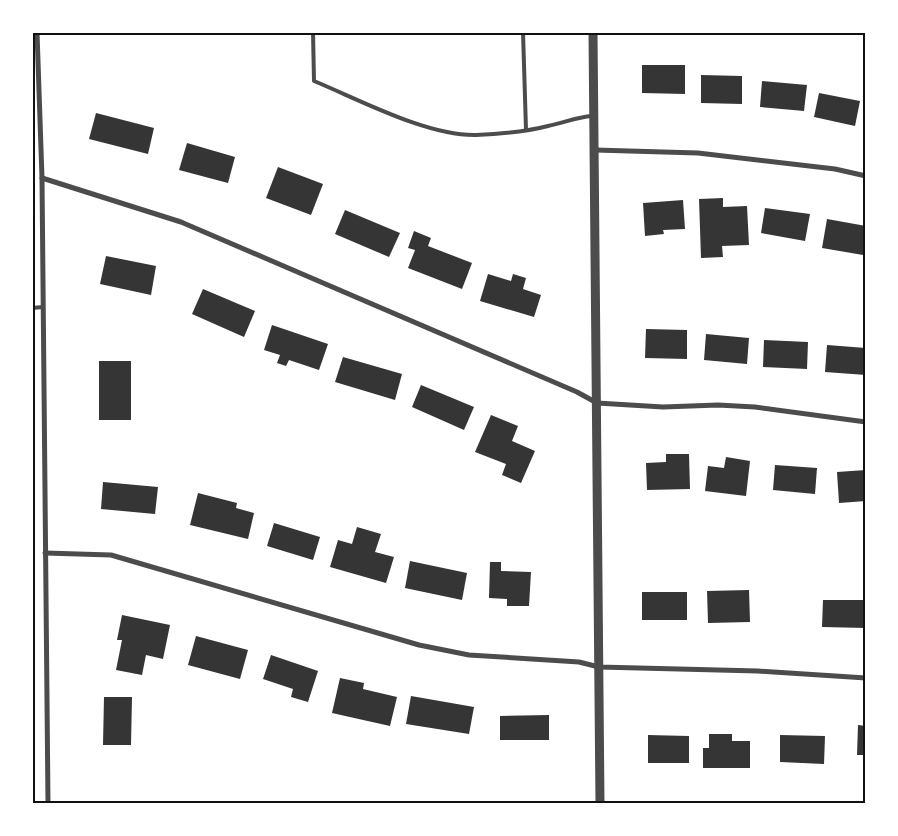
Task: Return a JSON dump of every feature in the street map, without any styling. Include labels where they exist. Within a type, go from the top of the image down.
[{"type":"street","points":[[37,32],[42,178],[48,804]]},
{"type":"street","points":[[593,32],[600,804]]},
{"type":"street","points":[[595,150],[698,153],[835,169],[866,176]]},
{"type":"street","points":[[42,178],[181,222],[568,388],[597,403],[663,407],[718,405],[755,407],[866,422]]},
{"type":"street","points":[[45,553],[111,555],[419,645],[468,655],[579,662],[600,667],[758,671],[866,678]]},
{"type":"lane","points":[[313,32],[314,82],[413,122],[455,133],[475,135],[526,130],[549,126],[573,118],[594,116]]},
{"type":"lane","points":[[524,32],[526,130]]},
{"type":"lane","points":[[32,308],[43,307]]},
{"type":"lane","points":[[32,803],[41,804]]},
{"type":"building","points":[[642,65],[685,65],[685,94],[642,93]]},
{"type":"building","points":[[701,75],[742,76],[742,104],[701,103]]},
{"type":"building","points":[[762,81],[807,85],[804,111],[760,107]]},
{"type":"building","points":[[819,93],[860,101],[855,126],[814,117]]},
{"type":"building","points":[[96,113],[154,128],[148,154],[89,139]]},
{"type":"building","points":[[187,143],[235,157],[228,183],[179,170]]},
{"type":"building","points":[[278,167],[323,184],[311,215],[266,198]]},
{"type":"building","points":[[723,198],[723,207],[747,206],[749,245],[722,246],[723,257],[701,258],[699,199]]},
{"type":"building","points":[[683,200],[685,229],[663,230],[664,234],[645,236],[643,203]]},
{"type":"building","points":[[765,208],[810,214],[805,241],[761,233]]},
{"type":"building","points":[[345,210],[400,233],[389,257],[335,234]]},
{"type":"building","points":[[827,219],[866,226],[863,255],[822,248]]},
{"type":"building","points":[[414,231],[431,238],[428,246],[472,263],[462,289],[408,268],[415,250],[408,248]]},
{"type":"building","points":[[106,256],[156,266],[151,295],[100,284]]},
{"type":"building","points":[[488,274],[511,281],[513,274],[526,278],[523,289],[541,295],[534,317],[480,301]]},
{"type":"building","points":[[203,289],[255,311],[244,337],[192,314]]},
{"type":"building","points":[[272,325],[328,344],[319,370],[289,360],[286,366],[277,363],[280,355],[264,350]]},
{"type":"building","points":[[646,329],[687,330],[687,359],[645,358]]},
{"type":"building","points":[[706,334],[749,338],[747,364],[704,360]]},
{"type":"building","points":[[764,340],[808,342],[807,369],[763,367]]},
{"type":"building","points":[[827,345],[866,348],[866,375],[825,372]]},
{"type":"building","points":[[343,357],[402,374],[395,400],[335,382]]},
{"type":"building","points":[[99,361],[131,361],[131,420],[99,420]]},
{"type":"building","points":[[421,385],[474,407],[464,430],[412,407]]},
{"type":"building","points":[[491,415],[518,426],[512,441],[535,451],[521,483],[502,475],[506,464],[475,452]]},
{"type":"building","points":[[666,454],[689,454],[690,489],[647,490],[646,463],[666,462]]},
{"type":"building","points":[[726,457],[750,461],[746,496],[705,491],[708,466],[724,468]]},
{"type":"building","points":[[775,465],[817,468],[815,494],[773,490]]},
{"type":"building","points":[[866,470],[866,501],[839,503],[837,472]]},
{"type":"building","points":[[103,482],[158,487],[155,514],[101,509]]},
{"type":"building","points":[[198,493],[237,503],[236,508],[254,513],[248,539],[190,525]]},
{"type":"building","points":[[274,523],[320,537],[313,560],[267,546]]},
{"type":"building","points":[[357,527],[381,534],[375,552],[394,557],[386,583],[330,567],[338,540],[352,544]]},
{"type":"building","points":[[410,561],[467,573],[462,600],[405,588]]},
{"type":"building","points":[[490,562],[501,562],[501,571],[531,572],[529,606],[507,606],[507,599],[489,598]]},
{"type":"building","points":[[749,590],[750,622],[708,623],[707,591]]},
{"type":"building","points":[[642,592],[687,592],[687,620],[642,620]]},
{"type":"building","points":[[823,600],[866,600],[866,628],[822,627]]},
{"type":"building","points":[[122,615],[170,625],[163,659],[146,655],[142,675],[116,670],[122,640],[117,640]]},
{"type":"building","points":[[196,636],[248,650],[240,679],[188,665]]},
{"type":"building","points":[[271,655],[318,671],[308,702],[291,697],[293,689],[263,679]]},
{"type":"building","points":[[340,678],[364,683],[363,689],[397,697],[390,726],[332,713]]},
{"type":"building","points":[[411,696],[474,707],[469,734],[406,724]]},
{"type":"building","points":[[104,697],[132,697],[131,745],[103,745]]},
{"type":"building","points":[[549,715],[549,740],[500,740],[500,716]]},
{"type":"building","points":[[858,725],[866,726],[866,755],[857,755]]},
{"type":"building","points":[[709,734],[732,734],[732,741],[750,741],[750,768],[703,768],[703,748],[709,748]]},
{"type":"building","points":[[648,735],[689,736],[689,763],[648,763]]},
{"type":"building","points":[[780,735],[825,736],[824,764],[780,762]]}]
